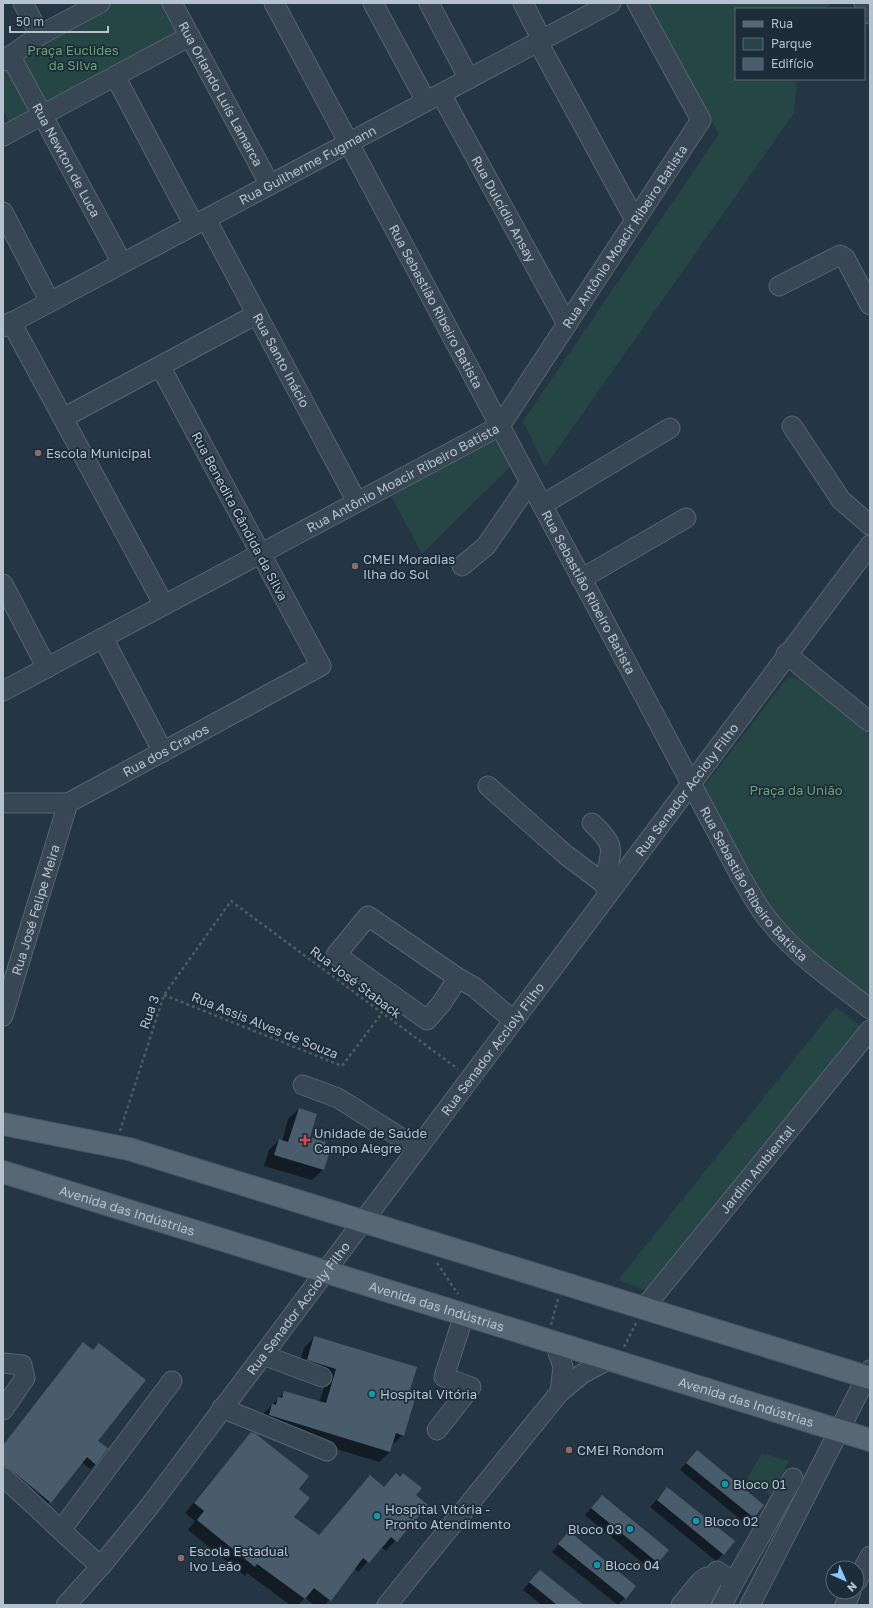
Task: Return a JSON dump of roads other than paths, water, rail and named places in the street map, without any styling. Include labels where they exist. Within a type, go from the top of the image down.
[{"type":"main road","points":[[3,1124],[115,1145],[644,1308],[869,1375]]},
{"type":"main road","name":"Avenida das Indústrias","points":[[3,1172],[870,1440]]},
{"type":"street","points":[[23,3],[40,35]]},
{"type":"street","points":[[7,59],[40,35],[100,3]]},
{"type":"street","name":"Rua Sebastião Ribeiro Batista","points":[[274,3],[741,878],[770,923],[800,953],[870,1009]]},
{"type":"street","name":"Rua Dulcídia Ansay","points":[[374,3],[433,98],[567,324]]},
{"type":"street","points":[[429,3],[469,79]]},
{"type":"street","points":[[523,3],[540,41],[635,220]]},
{"type":"street","name":"Rua Guilherme Fugmann","points":[[7,325],[611,3]]},
{"type":"street","name":"Rua Antônio Moacir Ribeiro Batista","points":[[3,691],[500,426],[700,120],[637,3]]},
{"type":"street","points":[[864,3],[870,14]]},
{"type":"street","name":"Rua Orlando Luís Lamarca","points":[[175,4],[190,36],[270,185]]},
{"type":"street","points":[[5,129],[42,116],[190,36]]},
{"type":"street","name":"Rua Newton de Luca","points":[[7,59],[42,116],[122,263]]},
{"type":"street","name":"Rua Santo Inácio","points":[[115,76],[200,222],[256,314],[357,502]]},
{"type":"street","points":[[3,212],[50,302]]},
{"type":"street","points":[[779,286],[840,255],[845,258],[870,305]]},
{"type":"street","points":[[63,418],[256,314]]},
{"type":"street","points":[[7,325],[63,418],[164,605]]},
{"type":"street","name":"Rua Benedita Cândida da Silva","points":[[160,366],[321,666]]},
{"type":"street","points":[[792,426],[841,500],[870,525]]},
{"type":"street","points":[[542,505],[670,428]]},
{"type":"street","points":[[462,566],[486,546],[530,482]]},
{"type":"street","points":[[581,579],[686,518]]},
{"type":"street","name":"Rua Senador Accioly Filho","points":[[66,1605],[101,1566],[222,1408],[513,1020],[607,886],[690,783],[786,654],[870,545]]},
{"type":"street","points":[[3,584],[47,668]]},
{"type":"street","points":[[103,638],[163,752]]},
{"type":"street","points":[[786,654],[870,722]]},
{"type":"street","name":"Rua dos Cravos","points":[[3,803],[68,803],[321,666]]},
{"type":"street","points":[[488,786],[566,855],[607,886]]},
{"type":"street","name":"Rua José Felipe Meira","points":[[3,1016],[68,803]]},
{"type":"street","points":[[592,823],[608,839],[611,845],[607,886]]},
{"type":"street","points":[[458,978],[441,1004],[427,1020],[336,955],[368,916],[458,978],[474,986],[513,1020]]},
{"type":"street","name":"Jardim Ambiental","points":[[644,1308],[870,1030]]},
{"type":"street","points":[[303,1085],[338,1098],[417,1148]]},
{"type":"street","points":[[437,1430],[471,1388],[444,1377],[468,1316]]},
{"type":"street","points":[[551,1342],[563,1367],[560,1392]]},
{"type":"street","points":[[262,1355],[322,1377]]},
{"type":"street","points":[[387,1605],[560,1392],[582,1374],[612,1361]]},
{"type":"street","points":[[3,1363],[22,1364],[25,1378],[3,1410]]},
{"type":"street","points":[[750,1605],[869,1375]]},
{"type":"street","points":[[61,1530],[172,1381]]},
{"type":"street","points":[[222,1408],[326,1451]]},
{"type":"street","points":[[3,1477],[69,1539],[101,1566]]},
{"type":"street","points":[[722,1605],[793,1478]]},
{"type":"street","points":[[865,1566],[870,1556]]},
{"type":"street","points":[[717,1571],[734,1582]]},
{"type":"street","points":[[681,1605],[701,1581],[717,1571]]},
{"type":"street","points":[[700,1605],[717,1571]]},
{"type":"place","name":"Escola Municipal","points":[[38,453]]},
{"type":"place","name":"CMEI Moradias Ilha do Sol","points":[[355,566]]},
{"type":"place","name":"Unidade de Saúde Campo Alegre","points":[[305,1140]]},
{"type":"place","name":"Hospital Vitória","points":[[372,1394]]},
{"type":"place","name":"CMEI Rondom","points":[[569,1450]]},
{"type":"place","name":"Bloco 01","points":[[725,1484]]},
{"type":"place","name":"Hospital Vitória - Pronto Atendimento","points":[[377,1516]]},
{"type":"place","name":"Bloco 02","points":[[696,1521]]},
{"type":"place","name":"Bloco 03","points":[[630,1529]]},
{"type":"place","name":"Escola Estadual Ivo Leão","points":[[181,1558]]},
{"type":"place","name":"Bloco 04","points":[[597,1565]]},
{"type":"park label","name":"Praça Euclides da Silva","points":[[73,58]]},
{"type":"park label","name":"Praça da União","points":[[796,790]]}]
